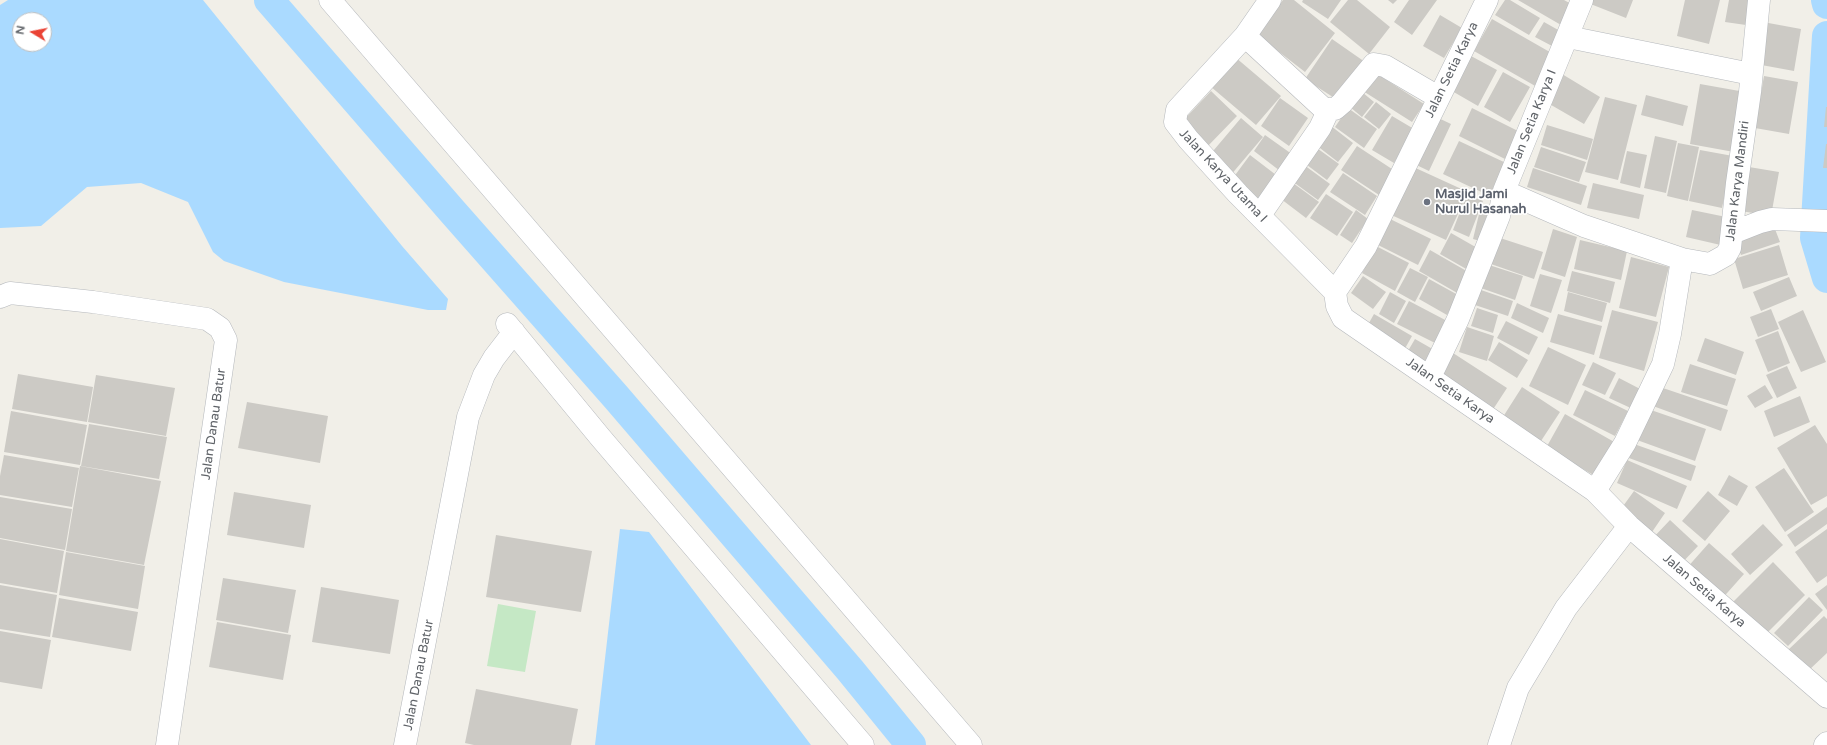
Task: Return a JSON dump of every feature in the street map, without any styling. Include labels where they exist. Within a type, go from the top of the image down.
[{"type":"street","points":[[330,0],[972,745]]},
{"type":"street","points":[[1270,0],[1245,36],[1324,109],[1335,109],[1342,104],[1374,64],[1385,66],[1438,97]]},
{"type":"street","name":"Jalan Setia Karya","points":[[1487,0],[1366,246],[1335,292],[1337,306],[1342,318],[1595,491],[1629,526],[1827,697]]},
{"type":"street","name":"Jalan Setia Karya I","points":[[1430,377],[1458,319],[1499,216],[1504,191],[1536,117],[1548,81],[1568,37],[1582,0]]},
{"type":"street","name":"Jalan Karya Mandiri","points":[[1504,191],[1584,226],[1682,259],[1710,264],[1720,260],[1726,255],[1732,233],[1752,74],[1759,0]]},
{"type":"street","name":"Jalan Karya Utama I","points":[[1245,36],[1177,110],[1175,122],[1188,139],[1335,292]]},
{"type":"street","points":[[1568,37],[1752,74]]},
{"type":"street","points":[[1260,215],[1320,128],[1328,109]]},
{"type":"street","points":[[1732,233],[1772,219],[1789,221],[1827,221]]},
{"type":"street","points":[[1595,491],[1625,443],[1663,364],[1670,334],[1682,259]]},
{"type":"street","name":"Jalan Danau Batur","points":[[0,297],[10,293],[93,302],[207,319],[220,328],[226,340],[167,745]]},
{"type":"street","name":"Jalan Danau Batur","points":[[405,745],[468,417],[484,375],[510,328],[600,437],[863,745]]},
{"type":"street","points":[[1499,745],[1518,688],[1566,608],[1629,526]]},
{"type":"green space","points":[[498,604],[536,611],[525,672],[487,666]]},
{"type":"water","points":[[8,0],[203,0],[402,246],[448,299],[446,310],[428,310],[284,282],[224,261],[213,252],[188,202],[141,183],[87,187],[41,226],[0,228],[0,5]]},
{"type":"water","points":[[620,529],[649,532],[811,745],[595,745]]},
{"type":"building","points":[[1283,0],[1294,0],[1335,33],[1305,72],[1256,34]]},
{"type":"building","points":[[1303,0],[1341,0],[1328,19],[1302,2]]},
{"type":"building","points":[[1348,0],[1357,0],[1390,27],[1369,54],[1330,22]]},
{"type":"building","points":[[1388,0],[1397,0],[1393,4]]},
{"type":"building","points":[[1409,0],[1437,0],[1412,35],[1394,22]]},
{"type":"building","points":[[1505,0],[1510,0],[1540,18],[1529,35],[1495,15]]},
{"type":"building","points":[[1518,0],[1564,0],[1573,5],[1561,25]]},
{"type":"building","points":[[1589,0],[1633,0],[1626,18],[1588,3]]},
{"type":"building","points":[[1685,0],[1720,0],[1709,44],[1677,36]]},
{"type":"building","points":[[1729,0],[1750,0],[1746,25],[1725,22]]},
{"type":"building","points":[[1440,15],[1462,28],[1444,58],[1423,46]]},
{"type":"building","points":[[1492,19],[1555,55],[1537,87],[1474,51]]},
{"type":"building","points":[[1544,22],[1560,31],[1552,46],[1535,37]]},
{"type":"building","points":[[1763,22],[1801,29],[1794,71],[1756,64]]},
{"type":"building","points":[[1332,39],[1365,62],[1339,101],[1305,79]]},
{"type":"building","points":[[1471,56],[1497,70],[1478,106],[1452,91]]},
{"type":"building","points":[[1235,57],[1281,96],[1256,125],[1210,86]]},
{"type":"building","points":[[1374,72],[1424,104],[1412,122],[1363,91]]},
{"type":"building","points":[[1503,72],[1530,87],[1510,122],[1484,107]]},
{"type":"building","points":[[1562,74],[1600,97],[1584,124],[1546,102]]},
{"type":"building","points":[[1764,76],[1798,82],[1789,134],[1755,128]]},
{"type":"building","points":[[1700,84],[1745,92],[1734,152],[1690,144]]},
{"type":"building","points":[[1211,91],[1237,116],[1205,149],[1180,124]]},
{"type":"building","points":[[1362,92],[1374,102],[1362,117],[1350,107]]},
{"type":"building","points":[[1646,95],[1688,106],[1683,126],[1641,115]]},
{"type":"building","points":[[1605,97],[1637,105],[1618,180],[1585,172]]},
{"type":"building","points":[[1280,98],[1308,118],[1289,146],[1261,126]]},
{"type":"building","points":[[1376,102],[1391,114],[1379,129],[1364,117]]},
{"type":"building","points":[[1826,107],[1827,127],[1824,127]]},
{"type":"building","points":[[1348,108],[1377,129],[1364,148],[1335,127]]},
{"type":"building","points":[[1472,108],[1518,131],[1505,159],[1459,136]]},
{"type":"building","points":[[1430,114],[1451,124],[1429,171],[1408,161]]},
{"type":"building","points":[[1392,116],[1414,129],[1394,163],[1372,150]]},
{"type":"building","points":[[1241,118],[1263,137],[1230,176],[1208,157]]},
{"type":"building","points":[[1547,125],[1593,139],[1587,160],[1541,145]]},
{"type":"building","points":[[1331,126],[1353,143],[1338,162],[1316,145]]},
{"type":"building","points":[[1265,135],[1296,157],[1284,174],[1254,151]]},
{"type":"building","points":[[1655,136],[1677,141],[1666,193],[1644,188]]},
{"type":"building","points":[[1459,141],[1506,163],[1490,196],[1443,174]]},
{"type":"building","points":[[1678,143],[1699,147],[1688,201],[1667,196]]},
{"type":"building","points":[[1826,144],[1827,168],[1823,168]]},
{"type":"building","points":[[1314,146],[1339,164],[1327,180],[1303,162]]},
{"type":"building","points":[[1357,146],[1395,171],[1379,195],[1341,170]]},
{"type":"building","points":[[1541,147],[1586,162],[1579,182],[1534,167]]},
{"type":"building","points":[[1700,150],[1733,156],[1722,208],[1689,201]]},
{"type":"building","points":[[1627,151],[1647,155],[1640,188],[1620,183]]},
{"type":"building","points":[[1250,155],[1280,178],[1261,204],[1230,182]]},
{"type":"building","points":[[1304,165],[1330,184],[1318,200],[1292,181]]},
{"type":"building","name":"Masjid Jami Nurul Hasanah","points":[[1409,165],[1468,192],[1446,240],[1387,213]]},
{"type":"building","points":[[1749,167],[1779,172],[1771,216],[1741,211]]},
{"type":"building","points":[[1533,168],[1587,186],[1581,205],[1527,187]]},
{"type":"building","points":[[1343,173],[1377,196],[1365,215],[1330,192]]},
{"type":"building","points":[[1293,183],[1319,202],[1306,218],[1281,199]]},
{"type":"building","points":[[1593,183],[1644,195],[1639,219],[1587,208]]},
{"type":"building","points":[[1326,194],[1353,212],[1337,236],[1310,218]]},
{"type":"building","points":[[1467,194],[1483,201],[1469,237],[1453,230]]},
{"type":"building","points":[[1356,210],[1368,219],[1352,243],[1340,235]]},
{"type":"building","points":[[1480,210],[1488,212],[1480,241],[1473,239]]},
{"type":"building","points":[[1692,210],[1731,218],[1725,246],[1686,237]]},
{"type":"building","points":[[1386,217],[1431,239],[1418,265],[1374,243]]},
{"type":"building","points":[[1773,224],[1780,242],[1741,255],[1735,238]]},
{"type":"building","points":[[1553,229],[1577,237],[1565,277],[1541,269]]},
{"type":"building","points":[[1451,233],[1479,249],[1468,270],[1440,254]]},
{"type":"building","points":[[1497,237],[1543,252],[1534,279],[1488,263]]},
{"type":"building","points":[[1580,240],[1627,251],[1621,280],[1574,269]]},
{"type":"building","points":[[1779,245],[1788,275],[1743,289],[1734,259]]},
{"type":"building","points":[[1376,246],[1409,263],[1395,291],[1362,273]]},
{"type":"building","points":[[1430,250],[1470,273],[1459,294],[1419,271]]},
{"type":"building","points":[[1631,257],[1669,267],[1656,317],[1619,308]]},
{"type":"building","points":[[1486,264],[1523,276],[1515,300],[1478,287]]},
{"type":"building","points":[[1410,268],[1428,277],[1415,302],[1397,292]]},
{"type":"building","points":[[1572,271],[1615,282],[1610,303],[1567,291]]},
{"type":"building","points":[[1540,274],[1562,280],[1551,313],[1530,306]]},
{"type":"building","points":[[1363,276],[1386,292],[1373,309],[1351,293]]},
{"type":"building","points":[[1789,277],[1797,296],[1761,311],[1753,292]]},
{"type":"building","points":[[1429,279],[1458,295],[1447,315],[1419,299]]},
{"type":"building","points":[[1481,290],[1513,301],[1508,316],[1475,305]]},
{"type":"building","points":[[1390,292],[1406,301],[1394,323],[1379,314]]},
{"type":"building","points":[[1568,292],[1607,303],[1602,322],[1564,311]]},
{"type":"building","points":[[1409,301],[1449,322],[1437,344],[1397,324]]},
{"type":"building","points":[[1517,303],[1549,318],[1543,333],[1511,318]]},
{"type":"building","points":[[1477,308],[1498,315],[1493,333],[1471,326]]},
{"type":"building","points":[[1771,309],[1779,329],[1758,337],[1750,317]]},
{"type":"building","points":[[1612,310],[1658,322],[1644,371],[1599,358]]},
{"type":"building","points":[[1803,310],[1826,362],[1801,372],[1778,322]]},
{"type":"building","points":[[1374,314],[1412,336],[1403,352],[1365,330]]},
{"type":"building","points":[[1558,314],[1602,326],[1594,355],[1550,342]]},
{"type":"building","points":[[1506,321],[1538,337],[1529,355],[1497,338]]},
{"type":"building","points":[[1467,327],[1494,336],[1487,361],[1459,352]]},
{"type":"building","points":[[1778,331],[1790,363],[1768,372],[1755,340]]},
{"type":"building","points":[[1705,338],[1744,352],[1736,375],[1697,361]]},
{"type":"building","points":[[1415,339],[1436,351],[1426,368],[1405,356]]},
{"type":"building","points":[[1499,342],[1528,360],[1517,378],[1488,360]]},
{"type":"building","points":[[1548,347],[1586,365],[1568,405],[1529,386]]},
{"type":"building","points":[[1453,353],[1507,388],[1492,411],[1438,375]]},
{"type":"building","points":[[1593,362],[1616,373],[1605,395],[1582,385]]},
{"type":"building","points":[[1690,364],[1736,379],[1727,406],[1681,392]]},
{"type":"building","points":[[1787,366],[1797,388],[1777,398],[1766,375]]},
{"type":"building","points":[[18,374],[93,387],[87,422],[12,409]]},
{"type":"building","points":[[96,375],[175,388],[166,436],[88,422]]},
{"type":"building","points":[[1619,378],[1644,391],[1635,410],[1609,398]]},
{"type":"building","points":[[1765,385],[1773,398],[1755,408],[1747,396]]},
{"type":"building","points":[[1522,387],[1560,412],[1539,444],[1501,420]]},
{"type":"building","points":[[1660,387],[1728,410],[1721,431],[1653,406]]},
{"type":"building","points":[[1585,390],[1628,411],[1615,436],[1573,415]]},
{"type":"building","points":[[1800,396],[1810,422],[1774,437],[1764,411]]},
{"type":"building","points":[[247,402],[328,416],[320,463],[238,448]]},
{"type":"building","points":[[1648,409],[1706,429],[1695,461],[1637,440]]},
{"type":"building","points":[[11,411],[87,425],[80,465],[4,452]]},
{"type":"building","points":[[1565,414],[1616,443],[1597,477],[1546,448]]},
{"type":"building","points":[[89,424],[167,437],[159,479],[81,466]]},
{"type":"building","points":[[1815,425],[1827,444],[1827,496],[1811,505],[1777,448]]},
{"type":"building","points":[[1634,444],[1696,466],[1691,481],[1629,458]]},
{"type":"building","points":[[4,455],[79,468],[72,507],[0,495],[0,476]]},
{"type":"building","points":[[1627,460],[1687,486],[1677,509],[1617,483]]},
{"type":"building","points":[[80,466],[161,481],[144,565],[66,551]]},
{"type":"building","points":[[1784,468],[1814,512],[1785,532],[1755,487]]},
{"type":"building","points":[[1729,475],[1748,486],[1737,506],[1718,495]]},
{"type":"building","points":[[1634,491],[1665,513],[1652,532],[1621,509]]},
{"type":"building","points":[[1708,491],[1730,511],[1705,541],[1682,521]]},
{"type":"building","points":[[234,492],[311,505],[304,548],[227,535]]},
{"type":"building","points":[[0,497],[72,509],[65,550],[0,538]]},
{"type":"building","points":[[1827,507],[1827,524],[1795,547],[1787,535]]},
{"type":"building","points":[[1670,520],[1698,546],[1680,565],[1652,539]]},
{"type":"building","points":[[1763,524],[1783,545],[1750,575],[1731,554]]},
{"type":"building","points":[[1827,529],[1827,576],[1817,583],[1795,552]]},
{"type":"building","points":[[496,535],[592,551],[581,612],[486,597]]},
{"type":"building","points":[[0,539],[64,551],[57,593],[0,583]]},
{"type":"building","points":[[1709,543],[1744,574],[1720,601],[1685,570]]},
{"type":"building","points":[[66,552],[145,566],[138,609],[59,595]]},
{"type":"building","points":[[1773,562],[1805,595],[1765,635],[1733,602]]},
{"type":"building","points":[[223,578],[296,590],[288,633],[216,620]]},
{"type":"building","points":[[0,585],[57,595],[50,637],[0,629]]},
{"type":"building","points":[[1827,585],[1827,610],[1815,594]]},
{"type":"building","points":[[321,587],[399,600],[390,654],[312,642]]},
{"type":"building","points":[[1809,597],[1823,610],[1788,646],[1774,633]]},
{"type":"building","points":[[59,598],[138,612],[131,651],[52,637]]},
{"type":"building","points":[[1824,616],[1827,619],[1827,653],[1808,671],[1788,650]]},
{"type":"building","points":[[217,622],[291,635],[283,680],[209,667]]},
{"type":"building","points":[[0,631],[51,640],[42,689],[0,682]]},
{"type":"building","points":[[476,689],[578,709],[571,745],[474,745],[465,743]]},
{"type":"waterway","points":[[269,0],[616,397],[850,670],[911,745]]},
{"type":"waterway","points":[[1826,0],[1827,4]]},
{"type":"waterway","points":[[1827,36],[1815,238],[1827,278]]},
{"type":"place","name":"Masjid Jami Nurul Hasanah","points":[[1427,202]]}]
